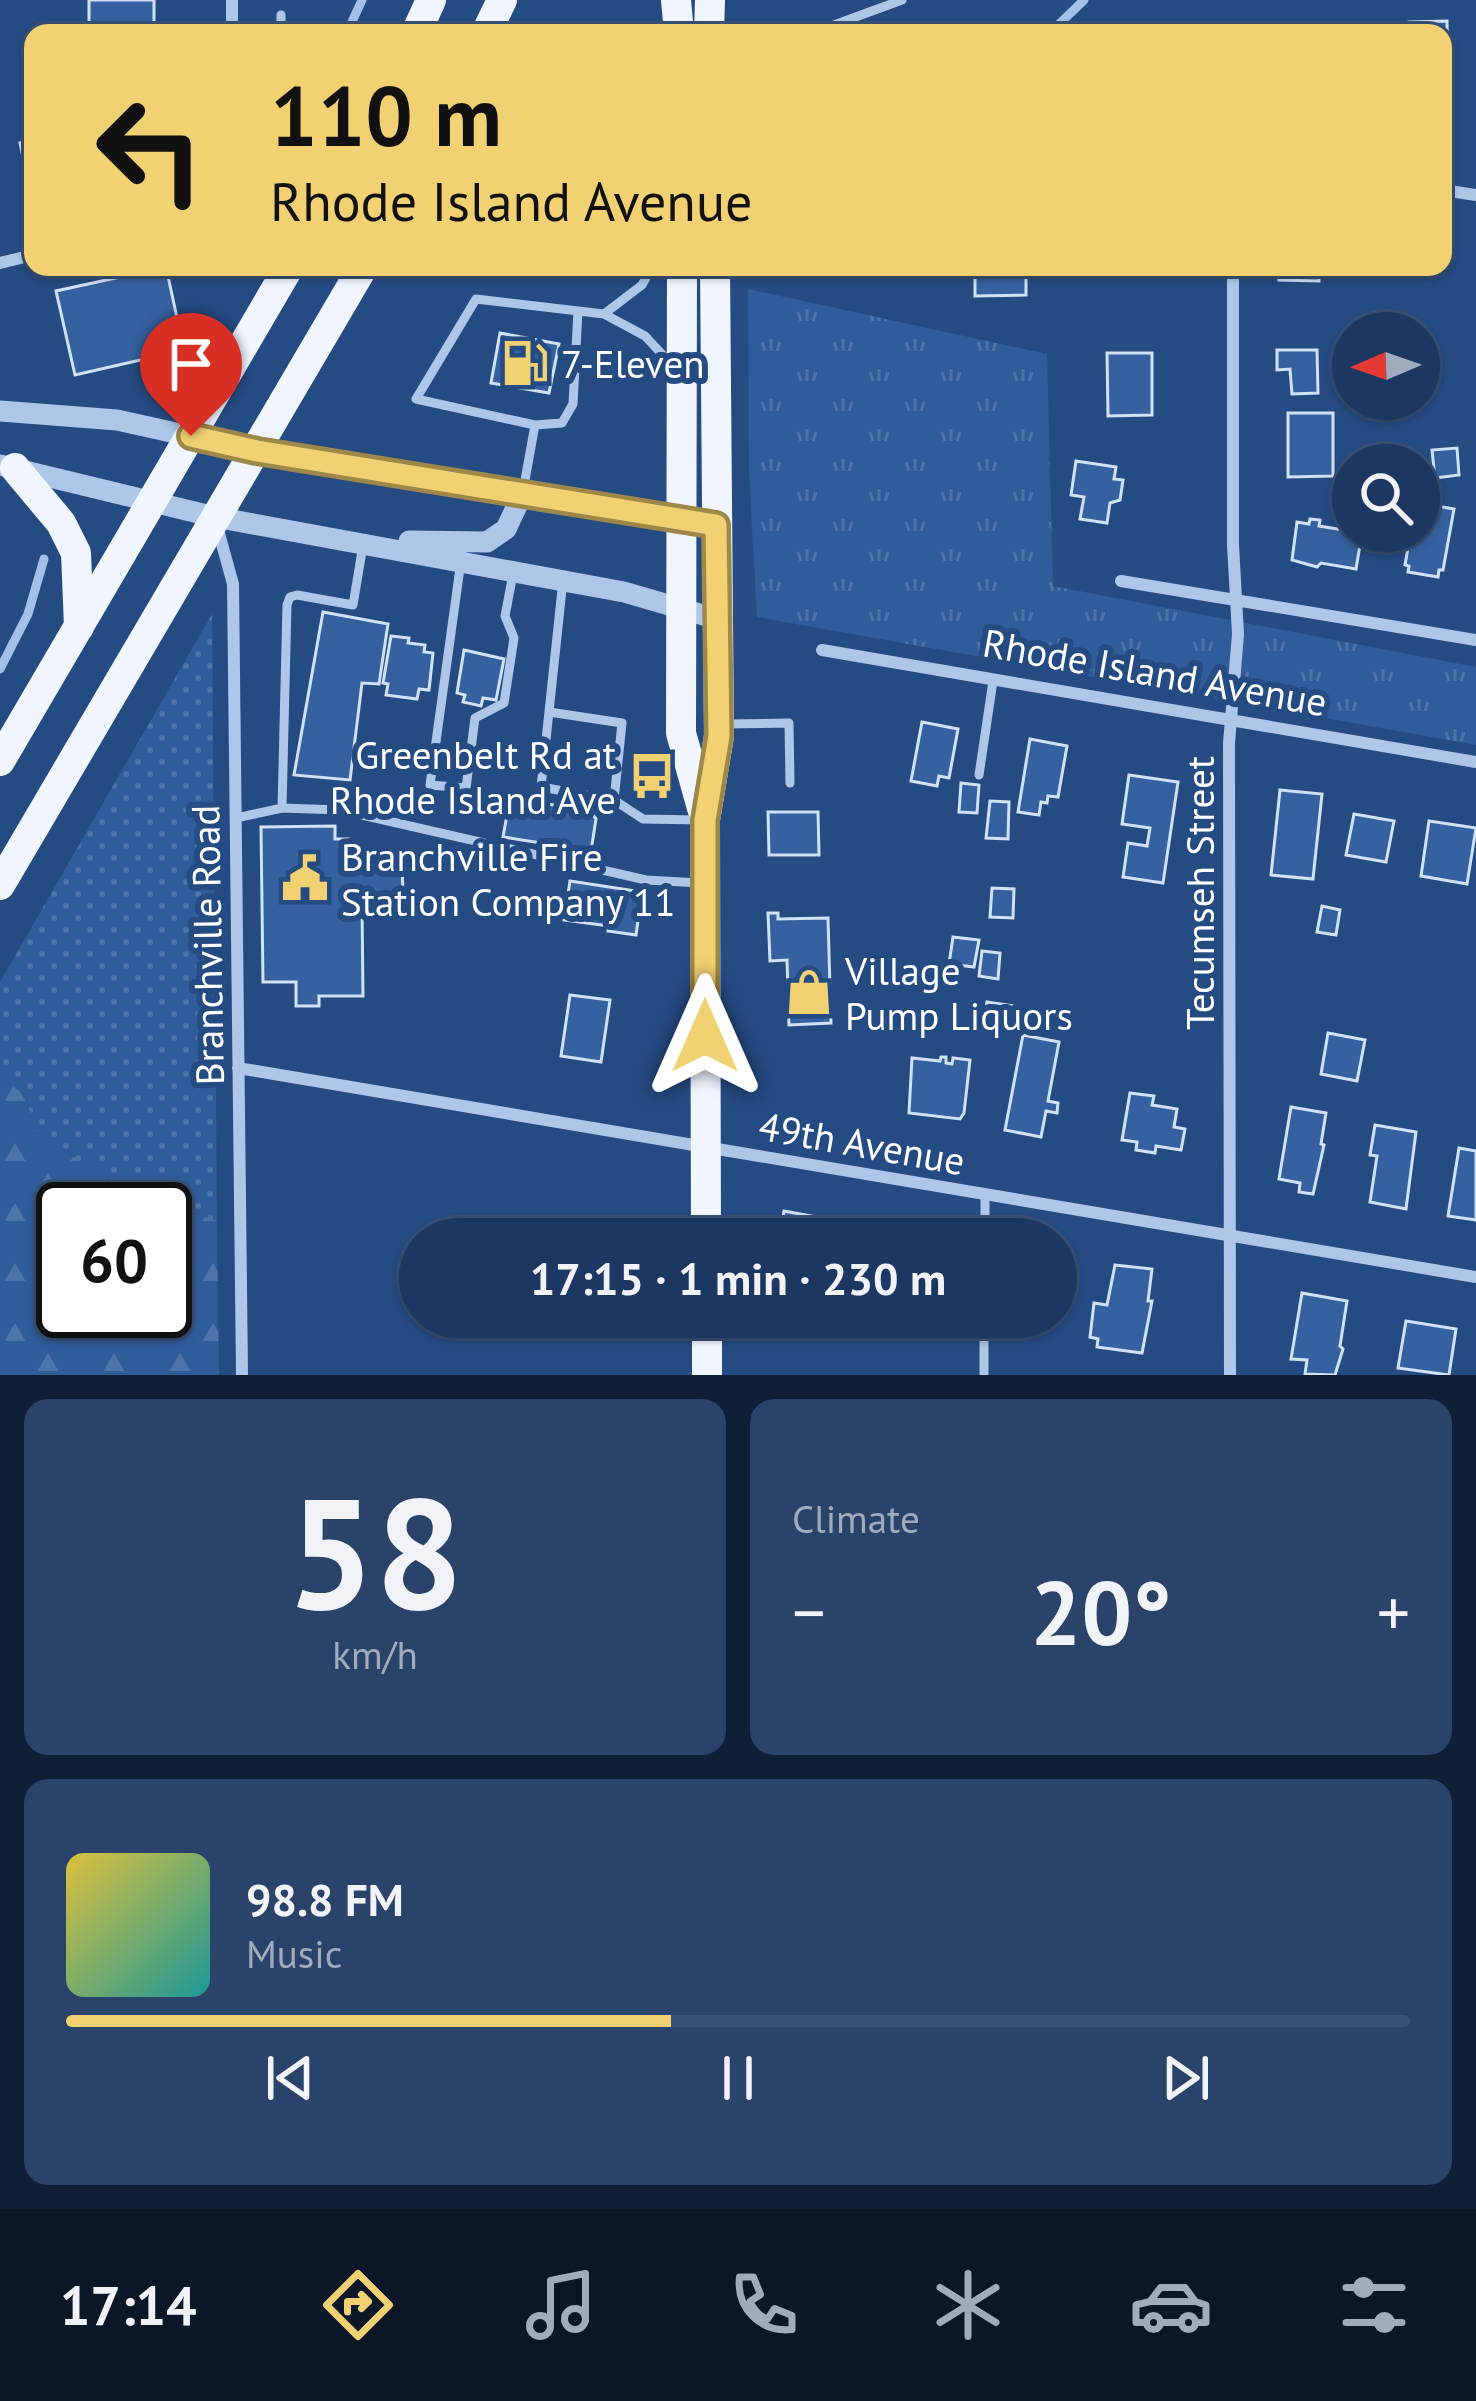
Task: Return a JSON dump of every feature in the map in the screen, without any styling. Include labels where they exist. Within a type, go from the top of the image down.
[{"type":"main road","points":[[0,761],[284,276]]},
{"type":"main road","points":[[0,885],[358,276]]},
{"type":"main road","points":[[682,276],[681,733],[705,820]]},
{"type":"main road","points":[[706,1218],[705,820],[719,724],[715,276]]},
{"type":"main road","points":[[7,466],[61,523],[76,553],[79,627]]},
{"type":"main road","points":[[707,1338],[707,1375]]},
{"type":"street","name":"Tecumseh Street","points":[[1230,1375],[1229,722],[1238,598],[1233,544],[1233,276]]},
{"type":"street","points":[[0,411],[117,420],[257,451],[679,520],[715,513]]},
{"type":"street","points":[[7,466],[215,517],[563,580],[717,619]]},
{"type":"street","points":[[356,541],[488,542],[506,529],[522,495]]},
{"type":"street","name":"Branchville Road","points":[[215,517],[232,584],[242,1375]]},
{"type":"street","points":[[1121,580],[1476,640]]},
{"type":"street","name":"Rhode Island Avenue","points":[[822,650],[1476,762]]},
{"type":"street","name":"49th Avenue","points":[[238,1068],[1476,1276]]},
{"type":"lane","points":[[853,21],[880,0]]},
{"type":"lane","points":[[843,24],[902,0]]},
{"type":"lane","points":[[281,15],[281,24]]},
{"type":"lane","points":[[604,314],[647,276]]},
{"type":"lane","points":[[578,311],[573,404],[562,423],[535,425],[416,399],[476,299],[604,314],[645,336],[682,375]]},
{"type":"lane","points":[[522,495],[535,425]]},
{"type":"lane","points":[[282,808],[287,604],[297,595],[353,605],[356,541]]},
{"type":"lane","points":[[461,561],[430,784],[466,788],[475,718],[504,703],[514,638],[505,616],[514,571]]},
{"type":"lane","points":[[563,580],[541,787],[614,800],[643,819],[705,820]]},
{"type":"lane","points":[[980,775],[993,681]]},
{"type":"lane","points":[[549,712],[622,723],[614,800]]},
{"type":"lane","points":[[719,724],[789,723],[790,783]]},
{"type":"lane","points":[[236,818],[282,808],[340,810],[646,880],[706,883]]},
{"type":"lane","points":[[985,1218],[986,1194]]},
{"type":"lane","points":[[984,1338],[984,1375]]},
{"type":"green space","points":[[748,289],[1047,354],[1053,586],[1476,667],[1476,745],[757,617],[749,473]]},
{"type":"green space","points":[[212,614],[217,1221],[192,1212],[192,1182],[118,1182],[60,1149],[35,1127],[24,1095],[0,1076],[0,982]]},
{"type":"green space","points":[[0,1076],[24,1095],[35,1127],[60,1149],[118,1182],[36,1182],[36,1338],[192,1338],[192,1212],[217,1221],[219,1375],[0,1375]]},
{"type":"building","points":[[89,0],[154,0],[154,24],[89,24]]},
{"type":"building","points":[[1447,21],[1447,24],[1409,24]]},
{"type":"building","points":[[125,276],[168,276],[184,350],[75,375],[56,291]]},
{"type":"building","points":[[975,276],[1026,276],[1026,295],[975,296]]},
{"type":"building","points":[[1279,276],[1319,276],[1319,281],[1279,280]]},
{"type":"building","name":"7-Eleven","points":[[500,333],[559,344],[549,393],[491,383]]},
{"type":"building","points":[[1277,350],[1317,350],[1318,393],[1292,394],[1290,369],[1277,370]]},
{"type":"building","points":[[1107,353],[1152,353],[1152,415],[1108,416]]},
{"type":"building","points":[[1288,413],[1332,413],[1332,476],[1288,477]]},
{"type":"building","points":[[1457,448],[1459,475],[1440,477],[1440,449]]},
{"type":"building","points":[[1076,461],[1116,467],[1114,479],[1123,480],[1120,500],[1110,503],[1107,523],[1080,519],[1084,497],[1071,495]]},
{"type":"building","points":[[1440,507],[1454,509],[1438,577],[1408,572],[1407,552],[1440,552]]},
{"type":"building","points":[[1310,519],[1320,520],[1319,526],[1332,528],[1332,552],[1359,552],[1356,569],[1292,560],[1297,522],[1309,524]]},
{"type":"building","points":[[323,612],[388,624],[379,684],[362,683],[350,780],[294,775]]},
{"type":"building","points":[[391,636],[409,638],[408,643],[425,645],[424,652],[433,653],[429,690],[419,689],[417,699],[386,695],[388,684],[383,683]]},
{"type":"building","points":[[464,650],[504,659],[496,700],[483,698],[481,706],[463,702],[465,695],[457,693]]},
{"type":"building","points":[[922,722],[958,729],[949,778],[939,776],[937,786],[911,781]]},
{"type":"building","points":[[1030,739],[1067,746],[1058,797],[1048,796],[1047,803],[1041,802],[1039,815],[1018,812]]},
{"type":"building","points":[[1129,775],[1178,782],[1163,883],[1123,877],[1128,843],[1147,846],[1150,828],[1122,824]]},
{"type":"building","points":[[961,783],[979,785],[977,813],[959,812]]},
{"type":"building","points":[[1280,790],[1322,794],[1313,879],[1271,875]]},
{"type":"building","points":[[510,798],[590,811],[596,819],[591,851],[503,837]]},
{"type":"building","points":[[990,801],[1009,802],[1008,839],[986,838]]},
{"type":"building","points":[[768,812],[818,812],[819,855],[769,855]]},
{"type":"building","points":[[1354,814],[1394,821],[1386,862],[1346,855]]},
{"type":"building","points":[[1429,821],[1476,828],[1467,884],[1421,876]]},
{"type":"building","points":[[335,826],[335,839],[348,839],[348,849],[402,849],[403,906],[362,906],[363,996],[319,996],[319,1006],[296,1006],[296,982],[263,982],[261,827]]},
{"type":"building","points":[[570,881],[642,892],[636,935],[564,920]]},
{"type":"building","points":[[992,888],[1014,889],[1013,918],[990,917]]},
{"type":"building","points":[[1322,906],[1340,910],[1336,935],[1317,932]]},
{"type":"building","name":"Village Pump Liquors","points":[[768,913],[778,913],[778,919],[828,918],[831,1023],[789,1025],[787,960],[770,961]]},
{"type":"building","points":[[953,937],[979,940],[974,967],[949,964]]},
{"type":"building","points":[[982,951],[1000,953],[998,979],[979,976]]},
{"type":"building","points":[[570,995],[610,1000],[601,1062],[561,1056]]},
{"type":"building","points":[[987,1002],[1014,1006],[1009,1034],[982,1030]]},
{"type":"building","points":[[1328,1033],[1365,1040],[1357,1081],[1321,1074]]},
{"type":"building","points":[[1023,1035],[1059,1042],[1048,1101],[1058,1103],[1057,1113],[1046,1111],[1041,1137],[1005,1130]]},
{"type":"building","points":[[941,1057],[952,1064],[953,1058],[970,1060],[960,1119],[909,1113],[912,1058],[940,1061]]},
{"type":"building","points":[[1130,1093],[1154,1096],[1152,1105],[1177,1109],[1174,1127],[1185,1129],[1181,1150],[1156,1146],[1155,1153],[1136,1150],[1137,1142],[1122,1140]]},
{"type":"building","points":[[1291,1107],[1326,1113],[1313,1194],[1299,1192],[1300,1183],[1279,1179]]},
{"type":"building","points":[[1375,1125],[1416,1132],[1406,1209],[1370,1202],[1377,1156],[1370,1155]]},
{"type":"building","points":[[1459,1148],[1476,1151],[1476,1220],[1448,1216]]},
{"type":"building","points":[[784,1211],[822,1218],[783,1218]]},
{"type":"building","points":[[1115,1265],[1152,1269],[1148,1301],[1152,1301],[1142,1353],[1097,1347],[1098,1339],[1090,1337],[1094,1303],[1107,1305]]},
{"type":"building","points":[[1302,1293],[1347,1301],[1343,1349],[1335,1375],[1305,1374],[1307,1360],[1291,1359]]},
{"type":"building","points":[[1406,1321],[1456,1329],[1449,1375],[1398,1368]]},
{"type":"waterway","points":[[351,24],[362,0]]},
{"type":"waterway","points":[[1059,24],[1084,0]]},
{"type":"waterway","points":[[0,669],[28,614],[44,559]]},
{"type":"place","name":"7-Eleven","points":[[525,363]]},
{"type":"place","name":"Greenbelt Rd at Rhode Island Ave","points":[[652,776]]},
{"type":"place","name":"Branchville Fire Station Company 11","points":[[305,878]]},
{"type":"place","name":"Village Pump Liquors","points":[[809,992]]},
{"type":"route","points":[[191,436],[257,451],[716,525],[719,736],[705,820],[705,1036]]}]
